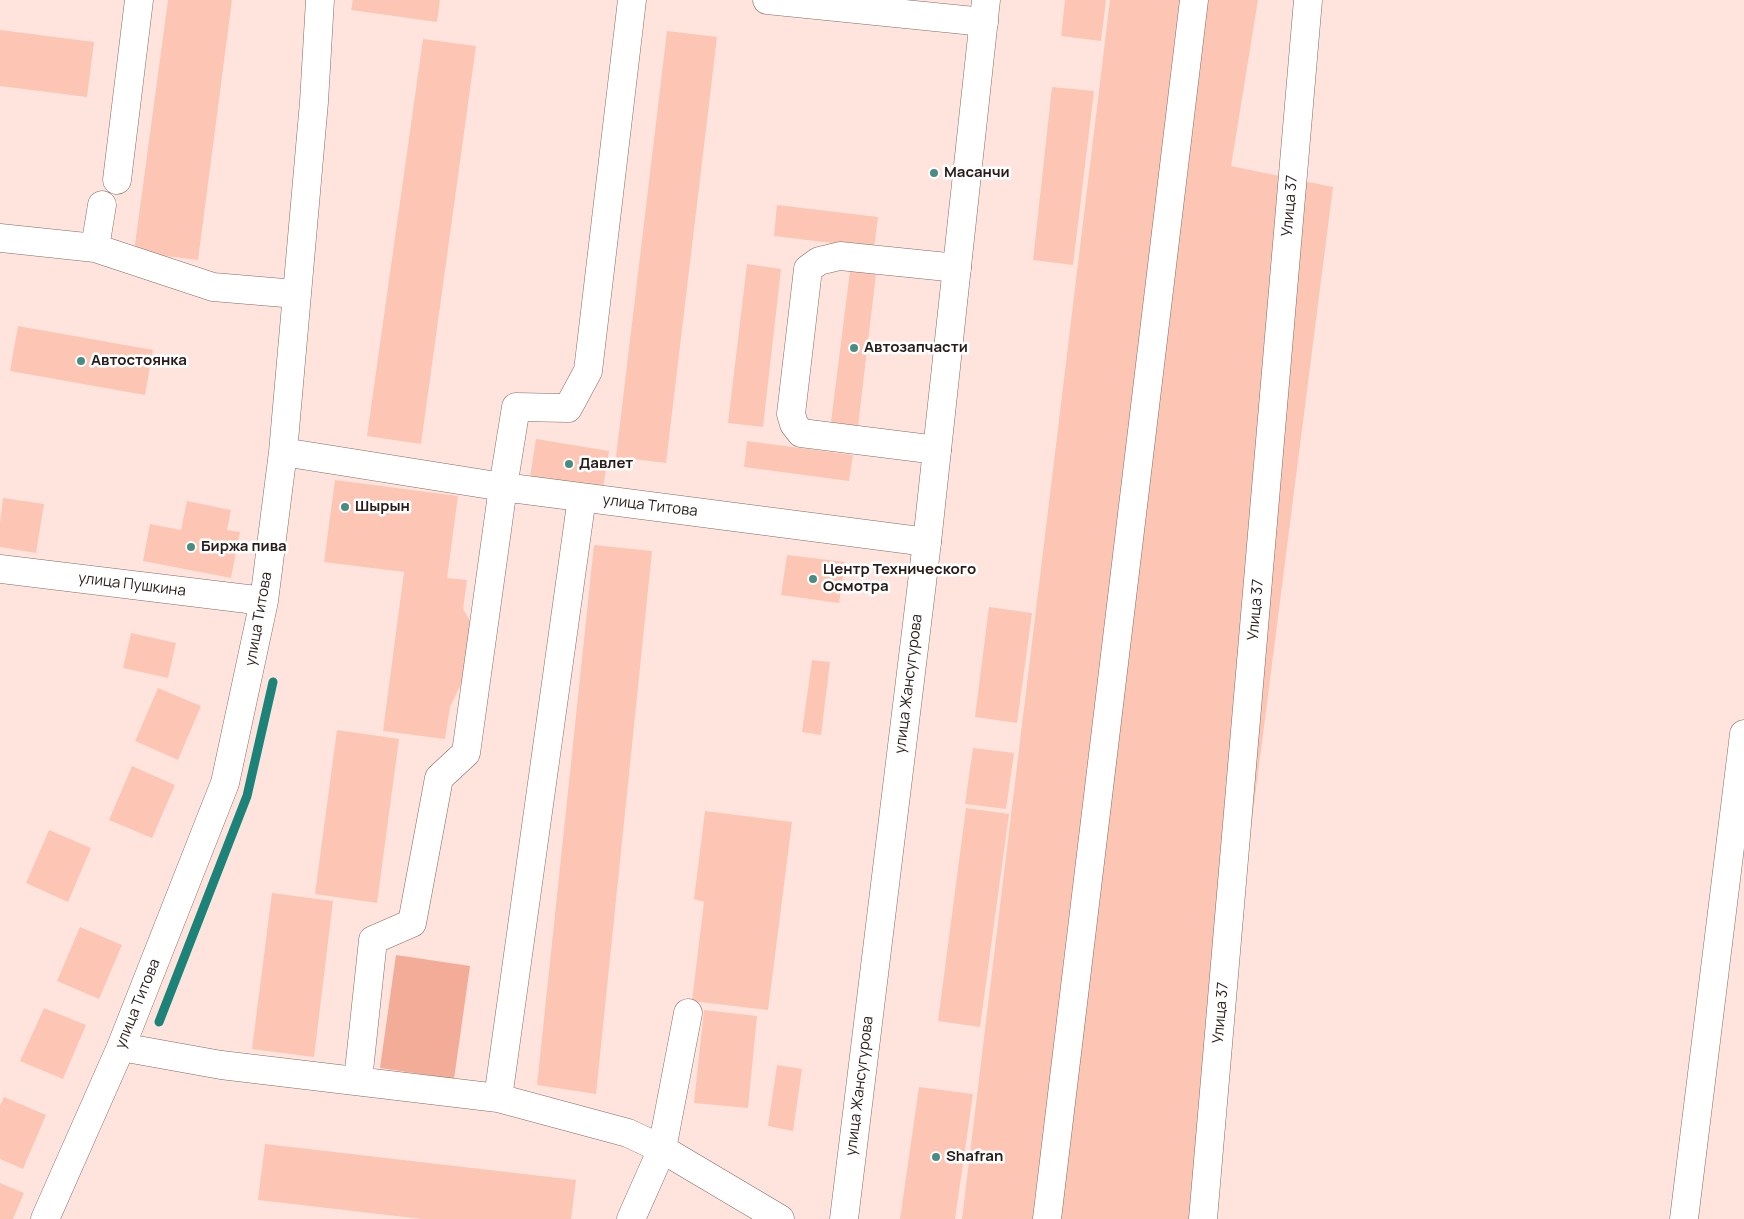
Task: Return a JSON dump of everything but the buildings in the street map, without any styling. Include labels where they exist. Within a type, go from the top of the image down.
[{"type":"street","points":[[117,180],[139,0]]},
{"type":"street","points":[[282,452],[314,102],[320,0]]},
{"type":"street","points":[[358,1080],[373,940],[412,923],[439,778],[466,753],[502,487],[516,407],[568,408],[588,371],[632,0]]},
{"type":"street","points":[[767,0],[985,11]]},
{"type":"street","points":[[1047,1219],[1194,0]]},
{"type":"street","name":"Улица 37","points":[[1203,1219],[1308,0]]},
{"type":"street","name":"улица Жансугурова","points":[[844,1219],[927,542],[985,11]]},
{"type":"street","points":[[95,248],[102,205]]},
{"type":"street","points":[[0,238],[95,248],[213,287],[296,294]]},
{"type":"street","points":[[937,450],[801,433],[794,424],[791,414],[808,269],[819,260],[840,256],[957,268]]},
{"type":"street","name":"улица Титова","points":[[45,1219],[121,1047],[225,783],[264,601],[282,452],[502,487],[927,542]]},
{"type":"street","points":[[498,1098],[582,497]]},
{"type":"street","name":"улица Пушкина","points":[[0,569],[264,601]]},
{"type":"street","points":[[1684,1219],[1744,734]]},
{"type":"street","points":[[631,1219],[662,1149],[688,1014]]},
{"type":"street","points":[[121,1047],[221,1065],[498,1098],[628,1133],[662,1149],[780,1219]]},
{"type":"shaded area","points":[[396,955],[470,966],[454,1079],[380,1068]]},
{"type":"waterway","points":[[159,1022],[247,796],[273,682]]},
{"type":"place","name":"Масанчи","points":[[934,173]]},
{"type":"place","name":"Автозапчасти","points":[[854,348]]},
{"type":"place","name":"Автостоянка","points":[[81,361]]},
{"type":"place","name":"Давлет","points":[[569,464]]},
{"type":"place","name":"Шырын","points":[[345,507]]},
{"type":"place","name":"Биржа пива","points":[[191,547]]},
{"type":"place","name":"Центр Технического Осмотра","points":[[813,579]]},
{"type":"place","name":"Shafran","points":[[936,1157]]}]
